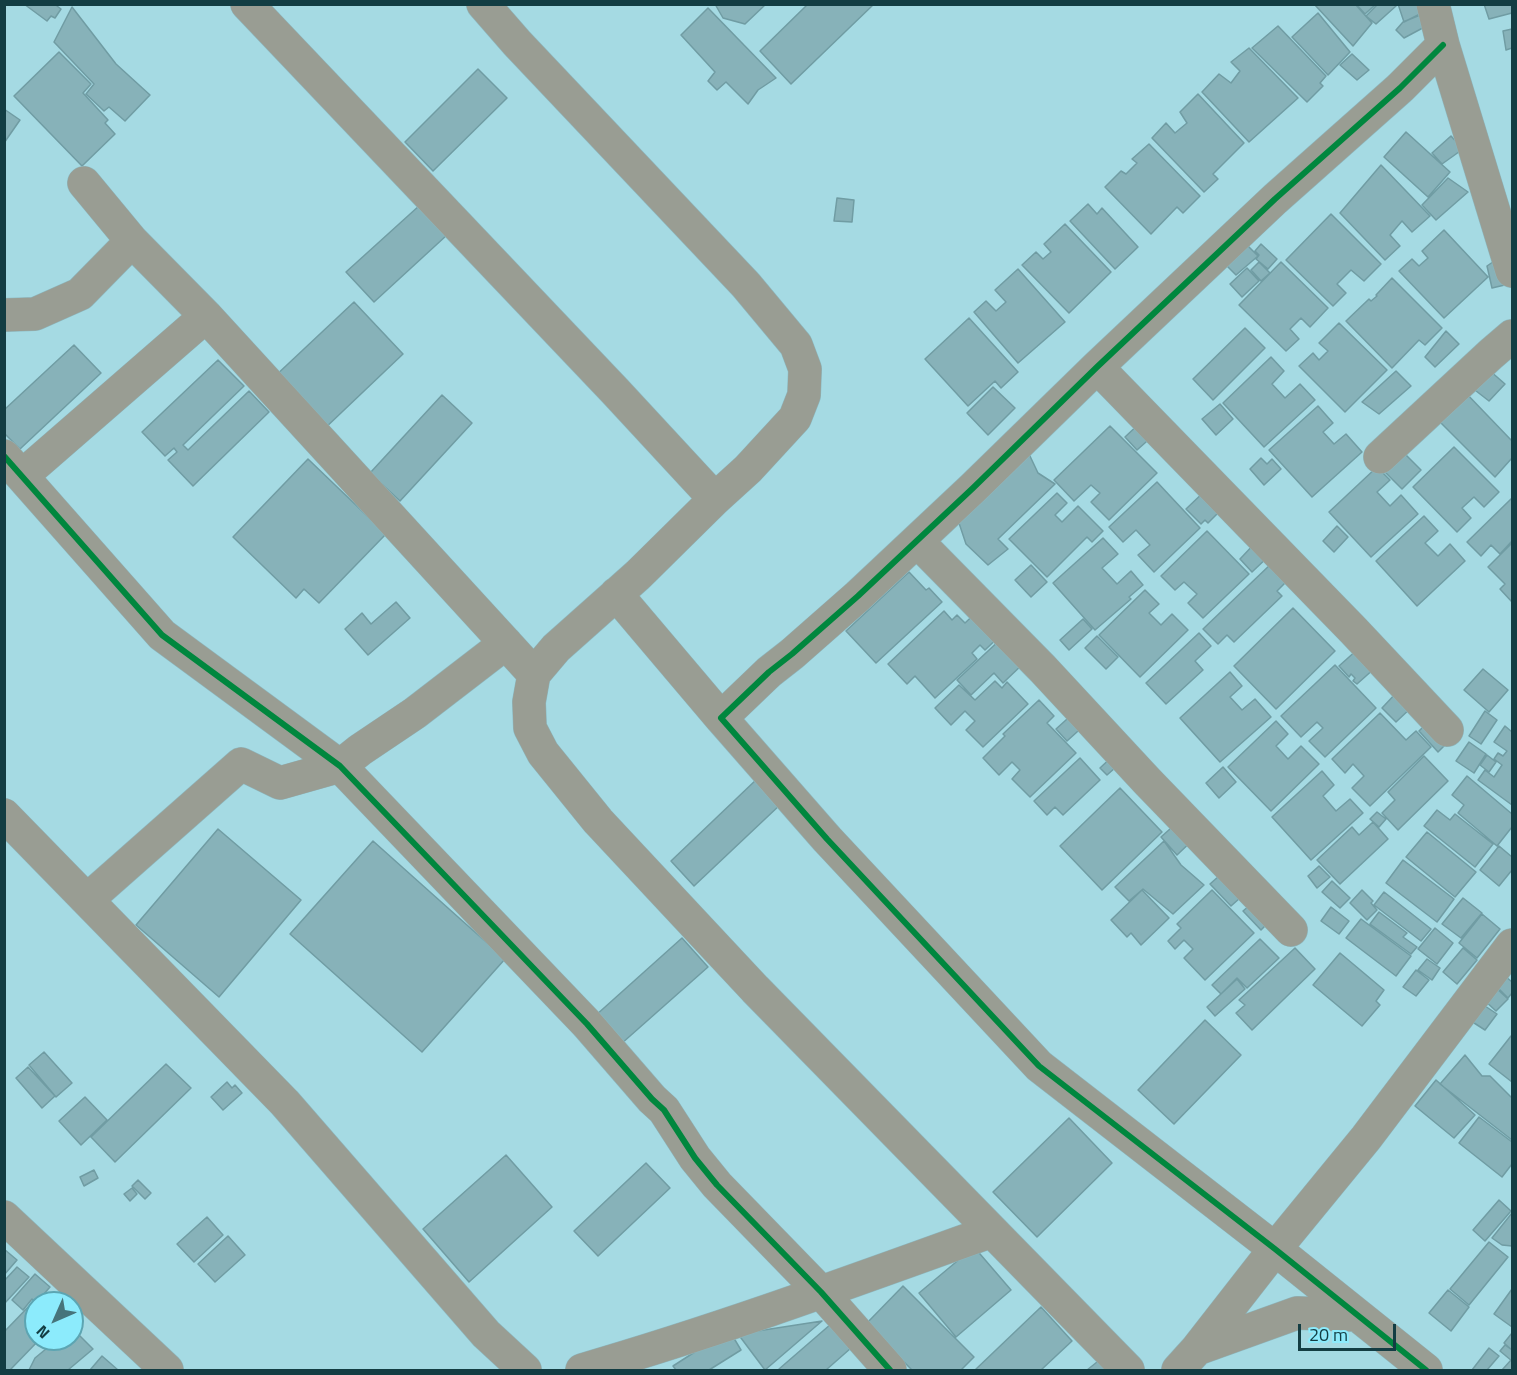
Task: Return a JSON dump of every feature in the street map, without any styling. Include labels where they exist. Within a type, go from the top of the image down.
[{"type":"street","points":[[247,4],[715,499]]},
{"type":"street","points":[[483,4],[517,43],[746,285],[796,345],[806,369],[804,396],[795,418],[748,469],[556,648],[534,674],[530,702],[530,728],[543,753],[598,821],[755,989],[1128,1371]]},
{"type":"street","points":[[1433,4],[1443,45],[1512,271]]},
{"type":"street","points":[[721,718],[761,679],[850,603],[917,541],[1275,199],[1400,88],[1443,45]]},
{"type":"street","points":[[84,183],[132,241],[206,316],[534,674]]},
{"type":"street","points":[[4,315],[35,314],[81,294],[132,241]]},
{"type":"street","points":[[206,316],[13,466],[162,635],[340,766],[587,1024],[664,1110],[695,1158],[717,1185],[821,1292],[890,1371]]},
{"type":"street","points":[[1380,457],[1512,336]]},
{"type":"street","points":[[1097,367],[1447,730]]},
{"type":"street","points":[[917,541],[1043,669],[1291,930]]},
{"type":"street","points":[[616,594],[826,839],[1039,1066],[1426,1371]]},
{"type":"street","points":[[87,900],[241,764],[280,783],[340,766],[415,713],[506,643]]},
{"type":"street","points":[[4,815],[285,1102],[486,1334],[525,1371]]},
{"type":"street","points":[[1188,1360],[1366,1138],[1512,945]]},
{"type":"street","points":[[4,1217],[166,1371]]},
{"type":"street","points":[[582,1371],[652,1361],[821,1292],[992,1231]]},
{"type":"street","points":[[1188,1360],[1297,1313],[1357,1315]]},
{"type":"building","points":[[24,4],[59,4],[57,6],[61,9],[55,18],[51,16],[47,21]]},
{"type":"building","points":[[715,4],[766,4],[745,24],[723,18]]},
{"type":"building","points":[[808,4],[874,4],[791,84],[760,51]]},
{"type":"building","points":[[1314,4],[1355,4],[1372,23],[1353,46]]},
{"type":"building","points":[[1356,4],[1376,4],[1365,14]]},
{"type":"building","points":[[1378,4],[1396,6],[1376,24],[1366,16]]},
{"type":"building","points":[[1398,4],[1429,4],[1430,9],[1404,22]]},
{"type":"building","points":[[1484,4],[1512,4],[1512,13],[1489,19]]},
{"type":"building","points":[[72,7],[116,64],[150,95],[125,121],[109,107],[104,111],[86,94],[94,84],[54,42]]},
{"type":"building","points":[[708,8],[776,78],[758,90],[748,104],[726,82],[717,90],[708,81],[715,72],[681,35]]},
{"type":"building","points":[[1430,11],[1432,23],[1404,38],[1396,30],[1403,22]]},
{"type":"building","points":[[1318,13],[1350,52],[1328,75],[1292,37]]},
{"type":"building","points":[[1278,26],[1326,76],[1320,83],[1323,86],[1307,102],[1252,48]]},
{"type":"building","points":[[1512,29],[1512,48],[1506,50],[1503,31]]},
{"type":"building","points":[[1249,48],[1298,98],[1249,142],[1202,92],[1219,74],[1231,83],[1240,71],[1231,62]]},
{"type":"building","points":[[59,52],[91,84],[83,93],[108,120],[105,123],[115,134],[82,166],[14,96]]},
{"type":"building","points":[[1352,54],[1369,70],[1357,80],[1340,65]]},
{"type":"building","points":[[478,69],[507,98],[433,171],[405,142]]},
{"type":"building","points":[[1198,94],[1244,143],[1213,174],[1218,179],[1204,192],[1152,138],[1166,123],[1175,133],[1187,123],[1180,112]]},
{"type":"building","points":[[4,109],[20,120],[4,143]]},
{"type":"building","points":[[1406,132],[1450,172],[1428,197],[1384,157]]},
{"type":"building","points":[[1451,136],[1463,149],[1442,164],[1432,153]]},
{"type":"building","points":[[1149,144],[1200,196],[1183,213],[1177,207],[1151,234],[1105,187],[1121,171],[1126,174],[1137,163],[1132,159]]},
{"type":"building","points":[[1381,165],[1430,216],[1412,232],[1402,221],[1390,235],[1400,246],[1385,260],[1340,213]]},
{"type":"building","points":[[1448,178],[1468,192],[1436,220],[1422,205]]},
{"type":"building","points":[[837,198],[854,200],[852,222],[834,221]]},
{"type":"building","points":[[1088,204],[1097,214],[1102,208],[1138,247],[1115,269],[1070,221]]},
{"type":"building","points":[[420,205],[447,235],[374,302],[346,272]]},
{"type":"building","points":[[1331,214],[1381,264],[1364,281],[1351,270],[1337,284],[1346,293],[1333,306],[1286,260]]},
{"type":"building","points":[[1065,224],[1111,272],[1069,313],[1022,265],[1036,252],[1043,259],[1051,252],[1044,244]]},
{"type":"building","points":[[1444,230],[1488,277],[1444,318],[1399,271],[1412,259],[1419,266],[1428,258],[1422,251]]},
{"type":"building","points":[[1245,243],[1258,256],[1236,275],[1224,263]]},
{"type":"building","points":[[1261,244],[1277,259],[1268,269],[1256,259],[1259,255],[1255,251]]},
{"type":"building","points":[[1500,257],[1509,284],[1492,288],[1487,266]]},
{"type":"building","points":[[1259,262],[1270,273],[1261,281],[1251,270]]},
{"type":"building","points":[[1281,262],[1328,308],[1310,327],[1301,318],[1290,329],[1299,339],[1286,351],[1239,305]]},
{"type":"building","points":[[1247,268],[1259,281],[1242,297],[1230,284]]},
{"type":"building","points":[[1018,269],[1065,322],[1018,363],[974,312],[986,301],[996,311],[1006,302],[995,290]]},
{"type":"building","points":[[1392,278],[1442,328],[1425,345],[1419,340],[1392,368],[1346,321],[1369,299],[1371,301],[1377,296]]},
{"type":"building","points":[[354,302],[403,354],[322,431],[272,379]]},
{"type":"building","points":[[969,318],[1018,372],[1001,388],[995,381],[968,406],[925,359]]},
{"type":"building","points":[[1339,323],[1387,370],[1345,412],[1299,366],[1313,353],[1319,360],[1328,351],[1319,343]]},
{"type":"building","points":[[1245,328],[1265,348],[1213,400],[1193,379]]},
{"type":"building","points":[[1446,331],[1459,344],[1435,367],[1425,357]]},
{"type":"building","points":[[74,345],[101,373],[20,449],[4,433],[4,410]]},
{"type":"building","points":[[1271,357],[1284,371],[1272,384],[1285,398],[1300,384],[1315,400],[1264,447],[1223,403]]},
{"type":"building","points":[[218,360],[244,386],[183,445],[188,450],[249,391],[269,412],[193,486],[168,460],[177,452],[174,448],[165,456],[142,432]]},
{"type":"building","points":[[1489,370],[1505,384],[1489,401],[1471,387]]},
{"type":"building","points":[[1396,371],[1411,386],[1379,414],[1362,402]]},
{"type":"building","points":[[993,387],[1015,408],[988,435],[967,413]]},
{"type":"building","points":[[1463,390],[1512,441],[1512,458],[1495,477],[1438,420]]},
{"type":"building","points":[[442,395],[472,423],[400,501],[370,473]]},
{"type":"building","points":[[1220,404],[1233,419],[1216,435],[1202,419]]},
{"type":"building","points":[[1318,406],[1333,423],[1323,432],[1334,444],[1346,434],[1362,452],[1312,497],[1269,450]]},
{"type":"building","points":[[1142,421],[1155,434],[1137,450],[1125,437]]},
{"type":"building","points":[[1110,426],[1157,473],[1109,520],[1091,502],[1100,493],[1091,485],[1074,501],[1054,480]]},
{"type":"building","points":[[1454,447],[1499,492],[1484,507],[1474,497],[1462,508],[1471,518],[1457,532],[1413,487]]},
{"type":"building","points":[[1402,451],[1421,470],[1402,489],[1383,470]]},
{"type":"building","points":[[1029,454],[1038,473],[1055,484],[998,539],[1008,549],[988,565],[966,544],[959,523]]},
{"type":"building","points":[[1261,458],[1267,464],[1272,459],[1281,469],[1264,485],[1250,469]]},
{"type":"building","points":[[308,459],[386,534],[319,603],[304,589],[296,598],[233,537]]},
{"type":"building","points":[[1377,467],[1390,480],[1377,492],[1390,506],[1401,495],[1418,514],[1371,557],[1329,512]]},
{"type":"building","points":[[1157,482],[1200,528],[1154,572],[1138,555],[1150,545],[1136,530],[1123,542],[1109,527]]},
{"type":"building","points":[[1208,488],[1225,506],[1208,523],[1205,520],[1201,524],[1186,509]]},
{"type":"building","points":[[1057,493],[1067,503],[1055,515],[1062,522],[1078,506],[1103,531],[1092,542],[1087,537],[1047,577],[1009,539]]},
{"type":"building","points":[[1512,498],[1512,541],[1500,554],[1491,545],[1481,556],[1467,542]]},
{"type":"building","points":[[1424,516],[1438,531],[1425,543],[1438,556],[1450,544],[1465,561],[1417,606],[1376,561]]},
{"type":"building","points":[[1337,526],[1348,537],[1334,552],[1323,541]]},
{"type":"building","points":[[1207,531],[1249,574],[1203,618],[1188,603],[1197,594],[1184,582],[1175,590],[1161,576]]},
{"type":"building","points":[[1103,538],[1118,554],[1102,568],[1117,584],[1131,571],[1143,585],[1129,597],[1131,599],[1095,630],[1053,583]]},
{"type":"building","points":[[1257,541],[1271,554],[1252,572],[1240,559]]},
{"type":"building","points":[[1512,543],[1512,602],[1500,589],[1505,584],[1488,567]]},
{"type":"building","points":[[1273,562],[1289,579],[1277,591],[1282,596],[1234,642],[1227,635],[1218,644],[1203,629]]},
{"type":"building","points":[[1031,565],[1047,582],[1031,597],[1015,580]]},
{"type":"building","points":[[909,572],[926,590],[929,588],[942,602],[876,663],[846,631]]},
{"type":"building","points":[[1145,590],[1159,604],[1149,613],[1161,625],[1172,614],[1188,630],[1140,677],[1099,635]]},
{"type":"building","points":[[396,602],[410,618],[368,655],[345,629],[362,613],[371,624]]},
{"type":"building","points":[[981,608],[1004,632],[985,650],[980,645],[972,653],[977,659],[935,698],[915,676],[907,684],[888,664],[944,611],[952,620],[957,615],[965,623]]},
{"type":"building","points":[[1293,608],[1335,651],[1276,709],[1234,666]]},
{"type":"building","points":[[1083,619],[1092,629],[1069,650],[1060,640]]},
{"type":"building","points":[[1199,633],[1211,646],[1195,661],[1203,670],[1166,704],[1146,683]]},
{"type":"building","points":[[1097,636],[1118,657],[1106,669],[1085,648]]},
{"type":"building","points":[[1003,637],[1026,661],[1003,683],[994,673],[971,695],[957,680]]},
{"type":"building","points":[[1358,649],[1375,668],[1357,684],[1353,681],[1355,678],[1351,674],[1349,677],[1339,666]]},
{"type":"building","points":[[1335,665],[1376,708],[1325,757],[1309,741],[1323,728],[1317,722],[1301,737],[1281,716]]},
{"type":"building","points":[[1483,669],[1508,690],[1489,712],[1464,690]]},
{"type":"building","points":[[1230,672],[1242,686],[1230,697],[1242,710],[1255,699],[1271,717],[1220,762],[1180,718]]},
{"type":"building","points":[[995,681],[1002,688],[1007,682],[1028,704],[983,747],[966,730],[975,721],[965,711],[951,725],[935,708],[959,685],[975,700]]},
{"type":"building","points":[[1398,691],[1413,706],[1396,722],[1382,708]]},
{"type":"building","points":[[1039,700],[1054,716],[1047,723],[1076,753],[1030,797],[1012,779],[1020,770],[1012,762],[999,775],[983,758],[1005,736],[1003,734]]},
{"type":"building","points":[[1077,710],[1088,722],[1067,741],[1056,729]]},
{"type":"building","points":[[1485,711],[1497,720],[1481,744],[1469,736]]},
{"type":"building","points":[[1380,713],[1406,740],[1416,731],[1431,747],[1370,806],[1352,788],[1364,776],[1353,764],[1345,773],[1332,759]]},
{"type":"building","points":[[1276,721],[1288,734],[1276,746],[1288,759],[1301,746],[1319,764],[1271,811],[1228,767]]},
{"type":"building","points":[[1428,722],[1447,743],[1438,752],[1419,731]]},
{"type":"building","points":[[1505,726],[1512,732],[1512,805],[1478,780],[1485,770],[1494,777],[1502,765],[1494,759],[1498,753],[1503,756],[1507,751],[1494,742]]},
{"type":"building","points":[[1469,742],[1486,754],[1474,773],[1456,761]]},
{"type":"building","points":[[1117,752],[1124,760],[1107,775],[1100,768]]},
{"type":"building","points":[[1487,755],[1496,762],[1489,772],[1480,765]]},
{"type":"building","points":[[1424,756],[1448,781],[1398,830],[1382,813],[1395,800],[1388,792]]},
{"type":"building","points":[[1080,758],[1100,780],[1063,815],[1055,807],[1047,815],[1034,801]]},
{"type":"building","points":[[1223,767],[1236,782],[1219,798],[1206,783]]},
{"type":"building","points":[[1322,771],[1334,785],[1323,796],[1336,811],[1350,799],[1363,813],[1311,860],[1272,817]]},
{"type":"building","points":[[1467,776],[1512,814],[1512,827],[1497,846],[1458,813],[1464,805],[1452,795]]},
{"type":"building","points":[[758,778],[782,803],[694,886],[671,861]]},
{"type":"building","points":[[1120,788],[1162,832],[1102,890],[1060,846]]},
{"type":"building","points":[[1437,810],[1450,820],[1455,814],[1493,844],[1475,867],[1424,826]]},
{"type":"building","points":[[1377,812],[1386,819],[1379,827],[1370,819]]},
{"type":"building","points":[[1180,820],[1196,837],[1177,855],[1161,837]]},
{"type":"building","points":[[1373,822],[1388,839],[1340,884],[1317,860],[1352,827],[1359,835]]},
{"type":"building","points":[[218,829],[301,900],[219,997],[136,925]]},
{"type":"building","points":[[1427,832],[1476,872],[1455,897],[1406,857]]},
{"type":"building","points":[[373,841],[505,959],[422,1052],[290,934]]},
{"type":"building","points":[[1164,841],[1181,865],[1204,885],[1173,914],[1143,889],[1129,901],[1115,887]]},
{"type":"building","points":[[1499,846],[1512,857],[1512,870],[1499,886],[1480,870]]},
{"type":"building","points":[[1403,860],[1454,899],[1437,922],[1386,883]]},
{"type":"building","points":[[1319,866],[1330,877],[1317,888],[1308,876]]},
{"type":"building","points":[[1228,868],[1249,890],[1231,906],[1210,884]]},
{"type":"building","points":[[1332,881],[1350,898],[1340,908],[1322,892]]},
{"type":"building","points":[[1142,890],[1169,918],[1141,945],[1131,933],[1127,937],[1111,920]]},
{"type":"building","points":[[1212,890],[1254,933],[1205,980],[1184,958],[1193,949],[1184,940],[1175,949],[1168,941],[1181,928],[1177,924]]},
{"type":"building","points":[[1362,890],[1373,901],[1371,903],[1377,910],[1367,920],[1350,903]]},
{"type":"building","points":[[1384,892],[1431,929],[1421,941],[1374,905]]},
{"type":"building","points":[[1463,898],[1482,913],[1461,938],[1442,924]]},
{"type":"building","points":[[1256,900],[1273,918],[1261,930],[1243,911]]},
{"type":"building","points":[[1331,907],[1349,921],[1339,934],[1321,921]]},
{"type":"building","points":[[1379,912],[1407,933],[1403,937],[1417,947],[1411,954],[1370,924]]},
{"type":"building","points":[[1482,914],[1500,929],[1477,958],[1459,943]]},
{"type":"building","points":[[1361,919],[1411,956],[1396,976],[1346,938]]},
{"type":"building","points":[[1435,928],[1453,943],[1437,964],[1418,949]]},
{"type":"building","points":[[682,938],[708,967],[621,1044],[595,1016]]},
{"type":"building","points":[[1260,939],[1279,958],[1247,988],[1237,978],[1221,994],[1212,985]]},
{"type":"building","points":[[1295,948],[1315,969],[1252,1030],[1236,1013],[1245,1005],[1239,1000]]},
{"type":"building","points":[[1463,948],[1477,960],[1457,984],[1443,972]]},
{"type":"building","points":[[1340,953],[1384,990],[1376,1001],[1380,1005],[1362,1026],[1313,985]]},
{"type":"building","points":[[1427,959],[1440,968],[1432,980],[1418,970]]},
{"type":"building","points":[[1416,970],[1429,980],[1416,996],[1403,987]]},
{"type":"building","points":[[1505,976],[1512,982],[1512,993],[1508,998],[1496,986]]},
{"type":"building","points":[[1237,979],[1245,989],[1215,1016],[1207,1007]]},
{"type":"building","points":[[1495,987],[1508,999],[1496,1011],[1483,999]]},
{"type":"building","points":[[1482,1004],[1497,1014],[1485,1030],[1471,1021]]},
{"type":"building","points":[[1205,1020],[1241,1055],[1174,1124],[1138,1090]]},
{"type":"building","points":[[1512,1037],[1512,1082],[1489,1064]]},
{"type":"building","points":[[44,1052],[72,1083],[56,1097],[29,1065]]},
{"type":"building","points":[[1465,1055],[1482,1076],[1490,1076],[1512,1098],[1512,1140],[1440,1084]]},
{"type":"building","points":[[166,1064],[191,1088],[115,1162],[91,1137]]},
{"type":"building","points":[[28,1067],[55,1096],[42,1108],[16,1078]]},
{"type":"building","points":[[1436,1080],[1475,1115],[1454,1138],[1415,1106]]},
{"type":"building","points":[[227,1082],[232,1088],[235,1085],[242,1093],[223,1110],[211,1097]]},
{"type":"building","points":[[85,1097],[107,1120],[81,1145],[59,1121]]},
{"type":"building","points":[[1479,1117],[1512,1142],[1512,1164],[1502,1177],[1459,1143]]},
{"type":"building","points":[[1069,1118],[1112,1163],[1037,1237],[993,1192]]},
{"type":"building","points":[[506,1155],[552,1207],[469,1282],[423,1229]]},
{"type":"building","points":[[646,1163],[670,1188],[598,1256],[574,1231]]},
{"type":"building","points":[[94,1170],[98,1178],[84,1186],[80,1177]]},
{"type":"building","points":[[138,1180],[151,1193],[145,1199],[132,1186]]},
{"type":"building","points":[[132,1188],[137,1194],[130,1201],[124,1194]]},
{"type":"building","points":[[1499,1200],[1511,1211],[1485,1241],[1473,1230]]},
{"type":"building","points":[[1512,1213],[1512,1246],[1502,1245],[1492,1238]]},
{"type":"building","points":[[207,1217],[223,1235],[194,1262],[177,1244]]},
{"type":"building","points":[[228,1236],[245,1255],[215,1282],[198,1264]]},
{"type":"building","points":[[1489,1242],[1508,1257],[1469,1305],[1450,1289]]},
{"type":"building","points":[[974,1247],[1011,1290],[956,1337],[919,1293]]},
{"type":"building","points":[[4,1249],[17,1260],[4,1275]]},
{"type":"building","points":[[17,1267],[29,1277],[4,1304],[4,1281]]},
{"type":"building","points":[[35,1274],[50,1287],[46,1291],[24,1291],[23,1310],[12,1300]]},
{"type":"building","points":[[903,1286],[974,1357],[961,1370],[912,1370],[866,1324]]},
{"type":"building","points":[[1512,1289],[1512,1327],[1494,1314]]},
{"type":"building","points":[[1448,1290],[1469,1307],[1451,1331],[1429,1313]]},
{"type":"building","points":[[1041,1307],[1072,1341],[1041,1370],[975,1370]]},
{"type":"building","points":[[24,1311],[24,1351],[28,1351],[10,1370],[4,1370],[4,1332]]},
{"type":"building","points":[[822,1321],[765,1370],[738,1334]]},
{"type":"building","points":[[831,1324],[851,1348],[826,1370],[779,1369]]},
{"type":"building","points":[[729,1330],[741,1350],[709,1370],[676,1370],[673,1366]]},
{"type":"building","points":[[1512,1333],[1512,1350],[1504,1343]]},
{"type":"building","points":[[84,1340],[93,1349],[68,1370],[29,1370],[35,1358],[43,1351],[84,1351]]},
{"type":"building","points":[[1505,1345],[1512,1350],[1512,1361],[1500,1351]]},
{"type":"building","points":[[1489,1348],[1499,1356],[1487,1370],[1472,1370]]},
{"type":"building","points":[[102,1356],[118,1370],[90,1370]]},
{"type":"building","points":[[1102,1358],[1113,1370],[1087,1370]]},
{"type":"building","points":[[1511,1360],[1512,1370],[1502,1370]]},
{"type":"cycle path","points":[[1426,1370],[1275,1249],[1039,1066],[827,839],[721,718],[769,672],[858,596],[1275,199],[1400,88],[1443,45]]},
{"type":"cycle path","points":[[4,456],[162,635],[340,766],[587,1024],[664,1110],[695,1158],[717,1185],[821,1292],[890,1370]]}]
